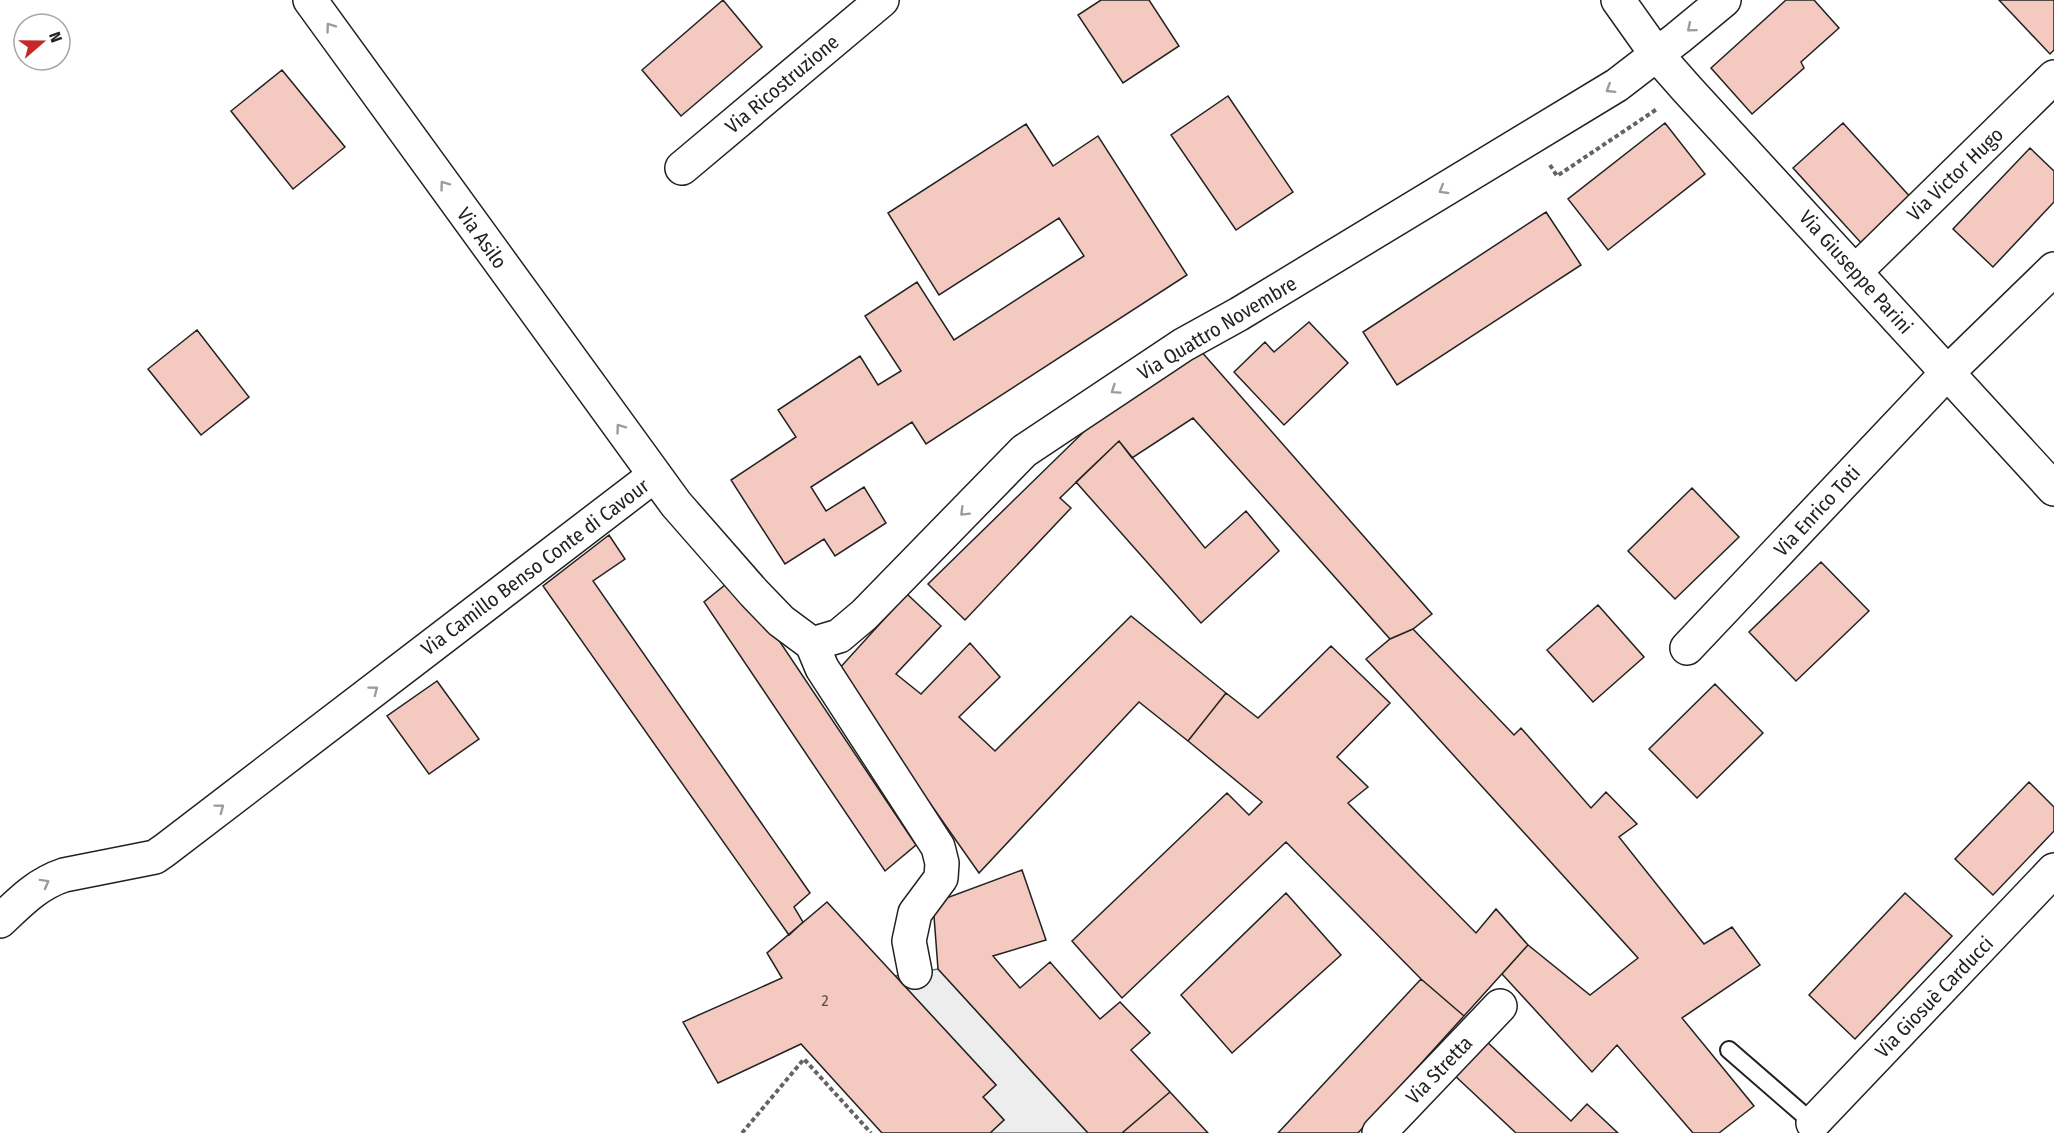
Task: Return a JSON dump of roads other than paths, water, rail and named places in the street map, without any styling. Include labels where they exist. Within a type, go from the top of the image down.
[{"type":"street","name":"Via Asilo","points":[[310,0],[655,475]]},
{"type":"street","name":"Via Ricostruzione","points":[[682,168],[882,0]]},
{"type":"street","name":"Via Giuseppe Parini","points":[[1618,0],[1657,55],[1687,89],[2053,486]]},
{"type":"street","name":"Via Quattro Novembre","points":[[812,644],[839,636],[864,615],[1024,451],[1183,345],[1239,314],[1617,86],[1724,0]]},
{"type":"street","name":"Via Victor Hugo","points":[[1855,272],[2054,77]]},
{"type":"street","name":"Via Enrico Toti","points":[[1687,648],[1947,373],[2054,269]]},
{"type":"street","name":"Via Camillo Benso Conte di Cavour","points":[[0,921],[34,889],[64,874],[155,857],[655,475],[676,504],[754,593],[781,621],[812,644],[822,668],[938,847],[942,863],[941,878],[915,913],[909,941],[915,972]]},
{"type":"street","name":"Via Giosuè Carducci","points":[[1813,1123],[2054,870]]},
{"type":"street","name":"Via Stretta","points":[[1378,1133],[1500,1006]]},
{"type":"lane","points":[[1729,1050],[1813,1123]]}]
